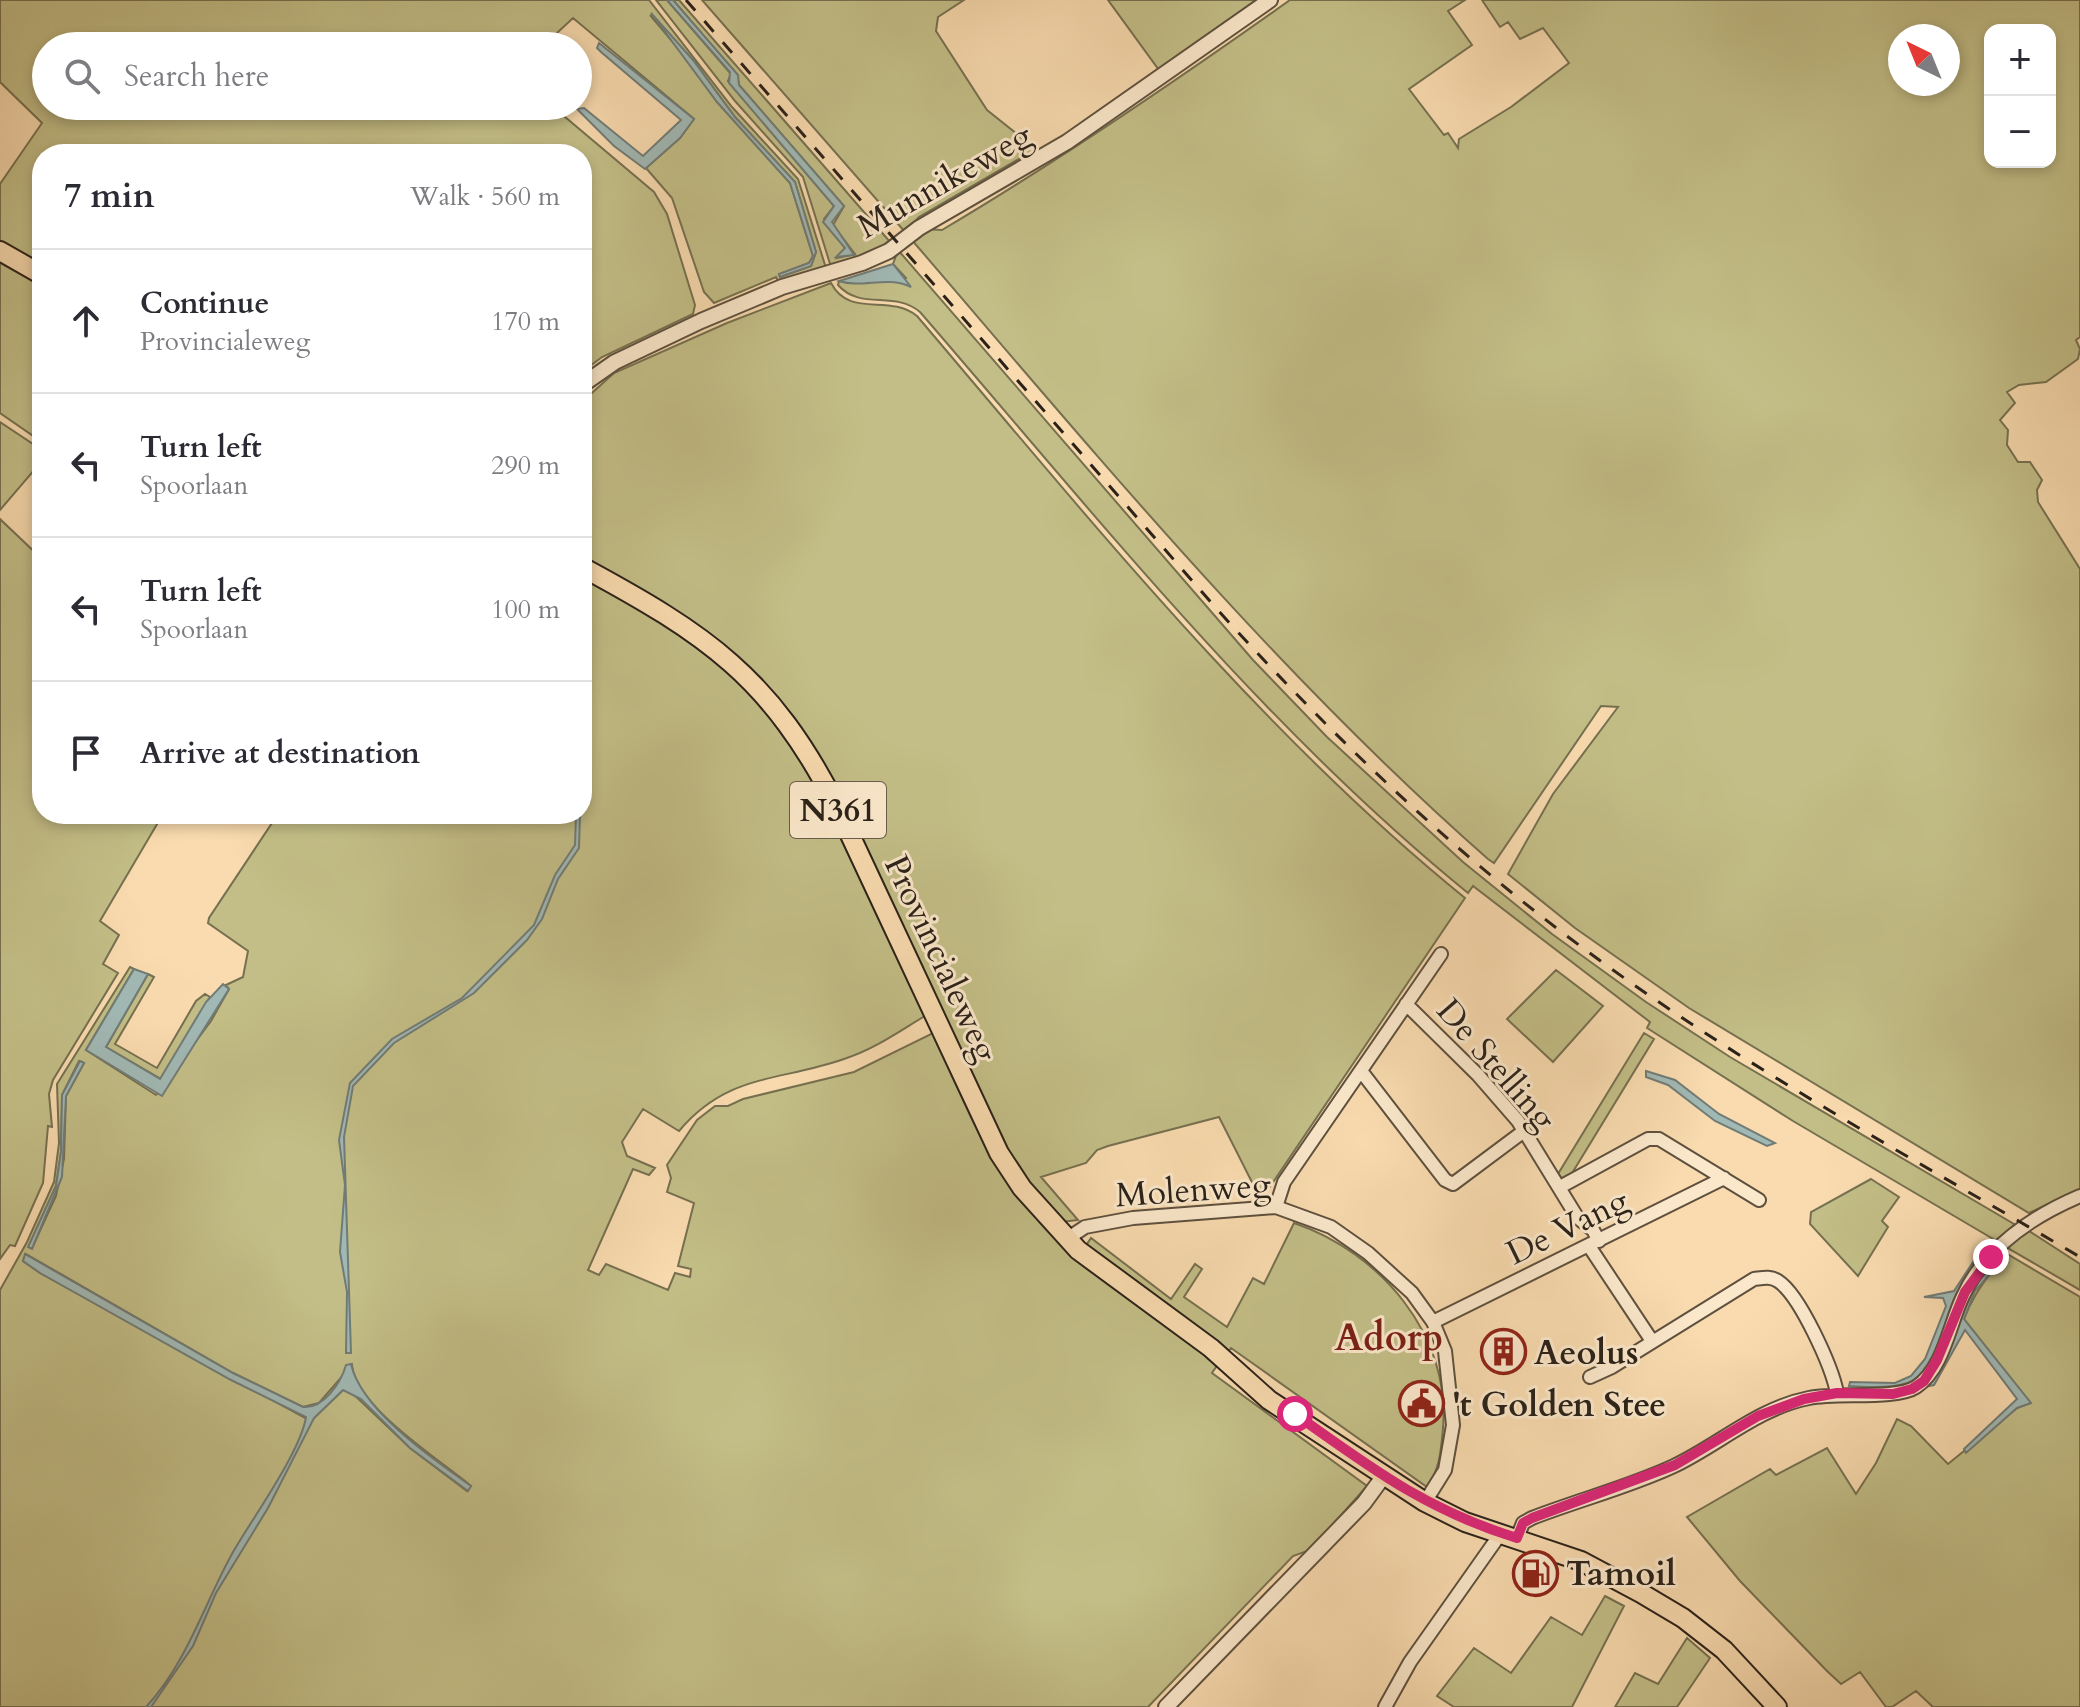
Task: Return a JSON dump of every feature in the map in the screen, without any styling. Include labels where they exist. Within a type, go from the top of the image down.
[{"type":"main road","points":[[0,251],[32,269]]},
{"type":"main road","name":"Provincialeweg","points":[[592,573],[693,631],[744,672],[790,725],[813,759],[837,807],[991,1138],[1022,1188],[1067,1239],[1211,1348],[1249,1371],[1295,1414],[1383,1477],[1465,1522],[1581,1561],[1683,1618],[1724,1650],[1777,1707]]},
{"type":"street","name":"Munnikeweg","points":[[592,378],[615,362],[701,321],[782,287],[862,263],[889,251],[919,228],[1067,142],[1270,0]]},
{"type":"street","points":[[1276,1207],[1284,1182],[1441,954]]},
{"type":"street","name":"De Stelling","points":[[1406,1004],[1478,1075],[1524,1131],[1577,1217],[1593,1230],[1594,1243],[1652,1341]]},
{"type":"street","points":[[1361,1071],[1445,1180],[1453,1184],[1524,1131]]},
{"type":"street","name":"De Vang","points":[[1560,1187],[1648,1139],[1659,1139],[1759,1200]]},
{"type":"street","name":"De Vang","points":[[1433,1322],[1724,1178]]},
{"type":"street","points":[[1385,1707],[1410,1662],[1509,1536],[1523,1523],[1675,1465],[1758,1416],[1804,1399],[1837,1393],[1893,1394],[1918,1386],[1937,1360],[1969,1285],[1991,1257],[2036,1216],[2080,1196]]},
{"type":"street","name":"Molenweg","points":[[1067,1239],[1085,1227],[1133,1218],[1276,1207],[1331,1227],[1368,1253],[1412,1293],[1433,1322],[1447,1362],[1453,1425],[1445,1470],[1425,1502]]},
{"type":"street","points":[[1590,1377],[1754,1279],[1768,1277],[1781,1282],[1804,1316],[1834,1377],[1837,1393]]},
{"type":"street","points":[[1166,1707],[1364,1503],[1383,1477]]},
{"type":"shaded area","points":[[0,0],[649,0],[732,107],[798,179],[826,268],[779,283],[776,277],[714,303],[704,292],[672,198],[646,168],[680,138],[694,119],[573,18],[558,32],[32,32],[32,113],[0,82]],"holes":[[[650,15],[693,60],[735,117],[795,182],[816,252],[811,266],[780,277],[779,274],[809,263],[813,256],[790,183],[717,102],[687,59]]]},
{"type":"shaded area","points":[[656,0],[667,0],[731,74],[728,81],[834,206],[824,219],[845,248],[837,258],[855,254],[833,225],[844,206],[739,85],[737,75],[673,0],[679,0],[891,243],[869,255],[831,267],[803,177],[735,101]]},
{"type":"shaded area","points":[[702,0],[964,0],[938,17],[936,31],[987,110],[1036,149],[919,217],[905,232]]},
{"type":"shaded area","points":[[1108,0],[1258,0],[1159,70]]},
{"type":"shaded area","points":[[1290,0],[1465,0],[1448,11],[1472,45],[1409,89],[1444,135],[1448,133],[1458,148],[1459,139],[1511,107],[1569,63],[1543,28],[1520,39],[1508,22],[1500,27],[1482,0],[2080,0],[2080,337],[2076,340],[2080,349],[2078,359],[2046,382],[2019,385],[2007,392],[2015,403],[2000,420],[2008,430],[2007,445],[2018,462],[2030,462],[2042,480],[2037,490],[2038,502],[2080,569],[2080,1189],[2029,1213],[1689,1008],[1575,928],[1508,874],[1553,794],[1618,707],[1601,706],[1494,863],[1334,713],[1189,559],[911,239],[926,229],[942,230],[1118,119]]},
{"type":"shaded area","points":[[39,120],[569,120],[654,192],[667,214],[695,305],[693,314],[592,364],[592,144],[32,144],[32,262],[0,244],[0,184],[42,123]]},
{"type":"shaded area","points":[[898,250],[1253,660],[1327,737],[1463,862],[1552,934],[1646,1002],[1730,1057],[2014,1224],[2000,1243],[1793,1121],[1647,1028],[1650,1022],[1473,886],[1468,893],[1392,828],[1320,760],[1182,615],[920,312],[899,302],[857,297],[838,285],[839,281],[900,282],[906,278],[893,264]]},
{"type":"shaded area","points":[[0,257],[32,275],[32,435],[0,413]]},
{"type":"shaded area","points":[[831,283],[839,294],[849,300],[894,306],[917,316],[1111,544],[1246,693],[1389,833],[1465,898],[1261,1200],[1219,1117],[1108,1146],[1097,1150],[1086,1163],[1041,1177],[1078,1220],[1061,1222],[1038,1197],[1007,1150],[800,728],[760,680],[592,566],[592,393],[614,373],[727,323]]},
{"type":"shaded area","points":[[0,422],[32,443],[32,473],[0,510]]},
{"type":"shaded area","points":[[0,519],[32,549],[32,824],[157,824],[100,921],[119,935],[103,964],[118,973],[53,1080],[49,1094],[52,1127],[48,1126],[43,1183],[15,1246],[10,1245],[0,1259]]},
{"type":"shaded area","points":[[592,578],[671,622],[748,686],[816,780],[925,1016],[855,1055],[735,1089],[697,1112],[679,1131],[643,1109],[622,1142],[627,1156],[655,1168],[649,1175],[633,1169],[588,1270],[599,1275],[606,1264],[668,1290],[675,1273],[690,1277],[691,1269],[678,1266],[694,1203],[667,1192],[671,1178],[667,1165],[697,1120],[715,1106],[728,1106],[743,1099],[854,1072],[933,1033],[976,1127],[1007,1181],[1028,1209],[1105,1281],[1218,1364],[1212,1373],[1367,1486],[1310,1550],[1293,1556],[1148,1707],[0,1707],[0,1290],[27,1242],[54,1182],[59,1143],[57,1084],[130,967],[134,969],[86,1050],[156,1095],[211,1021],[229,989],[226,985],[243,977],[248,951],[208,923],[271,824],[592,824]],"holes":[[[79,1061],[84,1063],[66,1096],[64,1159],[56,1196],[32,1248],[29,1246],[56,1186],[61,1152],[62,1095]],[[26,1254],[233,1373],[303,1407],[319,1403],[352,1365],[357,1381],[383,1415],[471,1486],[467,1491],[410,1448],[349,1390],[343,1390],[314,1418],[307,1419],[40,1273],[23,1261]]]},
{"type":"shaded area","points":[[1556,970],[1603,1006],[1553,1062],[1507,1019]]},
{"type":"shaded area","points":[[148,974],[154,977],[115,1044],[157,1068],[196,1001],[205,994],[210,997],[161,1079],[106,1047]]},
{"type":"shaded area","points":[[1644,1033],[1654,1039],[1566,1183],[1558,1174]]},
{"type":"shaded area","points":[[1871,1179],[1899,1197],[1882,1221],[1888,1227],[1858,1276],[1810,1224],[1811,1212]]},
{"type":"shaded area","points":[[1294,1223],[1325,1236],[1355,1254],[1381,1276],[1404,1302],[1422,1330],[1435,1361],[1442,1394],[1440,1452],[1435,1473],[1427,1487],[1231,1348],[1227,1353],[1085,1247],[1091,1238],[1171,1299],[1195,1264],[1202,1269],[1184,1297],[1227,1327],[1253,1278],[1264,1284]]},
{"type":"shaded area","points":[[2026,1229],[2080,1264],[2080,1290],[2006,1247]]},
{"type":"shaded area","points":[[2004,1252],[2080,1297],[2080,1707],[1933,1707],[1916,1691],[1892,1707],[1886,1707],[1860,1672],[1841,1684],[1827,1671],[1740,1581],[1687,1517],[1770,1469],[1776,1475],[1827,1448],[1856,1494],[1876,1463],[1897,1419],[1911,1426],[1948,1464],[2017,1408],[2030,1403],[1964,1319]]},
{"type":"shaded area","points":[[1605,1596],[1624,1606],[1572,1707],[1454,1707],[1437,1696],[1474,1648],[1511,1673],[1551,1617],[1582,1635]]},
{"type":"shaded area","points":[[1687,1638],[1710,1658],[1677,1707],[1615,1707],[1635,1673],[1658,1684]]},
{"type":"water","points":[[667,0],[673,0],[738,75],[739,85],[844,206],[832,222],[854,255],[836,257],[845,248],[823,222],[834,206],[729,83],[730,72]]},
{"type":"water","points":[[651,13],[693,60],[735,117],[795,182],[816,252],[811,266],[780,277],[779,274],[809,263],[813,256],[790,183],[717,102]]},
{"type":"water","points":[[599,43],[694,119],[680,138],[645,169],[614,146],[588,120],[592,120],[592,115],[643,156],[681,120],[597,48]]},
{"type":"water","points":[[893,264],[911,287],[893,282],[857,284],[839,281]]},
{"type":"water","points":[[576,824],[580,824],[579,848],[558,879],[542,919],[527,940],[474,993],[394,1043],[353,1086],[344,1137],[351,1353],[346,1353],[347,1292],[340,1252],[345,1185],[339,1140],[350,1083],[392,1039],[462,998],[534,925],[555,875],[575,845]]},
{"type":"water","points":[[134,969],[148,974],[106,1047],[160,1079],[206,1002],[223,984],[229,989],[162,1096],[86,1050]]},
{"type":"water","points":[[80,1061],[84,1063],[66,1096],[62,1177],[32,1249],[28,1247],[56,1186],[61,1152],[62,1095]]},
{"type":"water","points":[[1646,1071],[1675,1080],[1719,1114],[1775,1143],[1767,1146],[1715,1121],[1668,1085],[1646,1077]]},
{"type":"water","points":[[25,1254],[233,1373],[303,1407],[310,1407],[324,1399],[335,1387],[346,1365],[351,1364],[357,1381],[383,1416],[419,1448],[471,1486],[468,1491],[410,1448],[361,1399],[343,1390],[314,1418],[268,1508],[216,1593],[193,1646],[151,1707],[146,1707],[173,1672],[233,1552],[295,1448],[306,1417],[231,1380],[40,1273],[23,1261]]},
{"type":"water","points":[[1975,1259],[1953,1302],[1931,1362],[1923,1373],[1897,1386],[1849,1386],[1850,1382],[1895,1383],[1911,1376],[1925,1359],[1946,1306],[1943,1298],[1924,1297],[1954,1291]]},
{"type":"water","points":[[1986,1273],[1990,1274],[1975,1291],[1964,1319],[2031,1403],[2017,1408],[1966,1453],[1964,1449],[2017,1399],[1965,1330],[1934,1385],[1929,1386],[1947,1353],[1974,1286]]},
{"type":"railway","points":[[686,0],[1215,607],[1302,700],[1439,831],[1587,951],[1706,1034],[2080,1257]]},
{"type":"place","name":"Aeolus","points":[[1503,1352]]},
{"type":"place","name":"'t Golden Stee","points":[[1421,1404]]},
{"type":"place","name":"Tamoil","points":[[1535,1573]]},
{"type":"district","name":"Adorp","points":[[1389,1337]]},
{"type":"route","points":[[1295,1414],[1420,1500],[1465,1522],[1517,1538],[1523,1523],[1532,1518],[1675,1465],[1758,1416],[1804,1399],[1837,1393],[1893,1394],[1918,1386],[1937,1360],[1969,1285],[1991,1257]]}]
